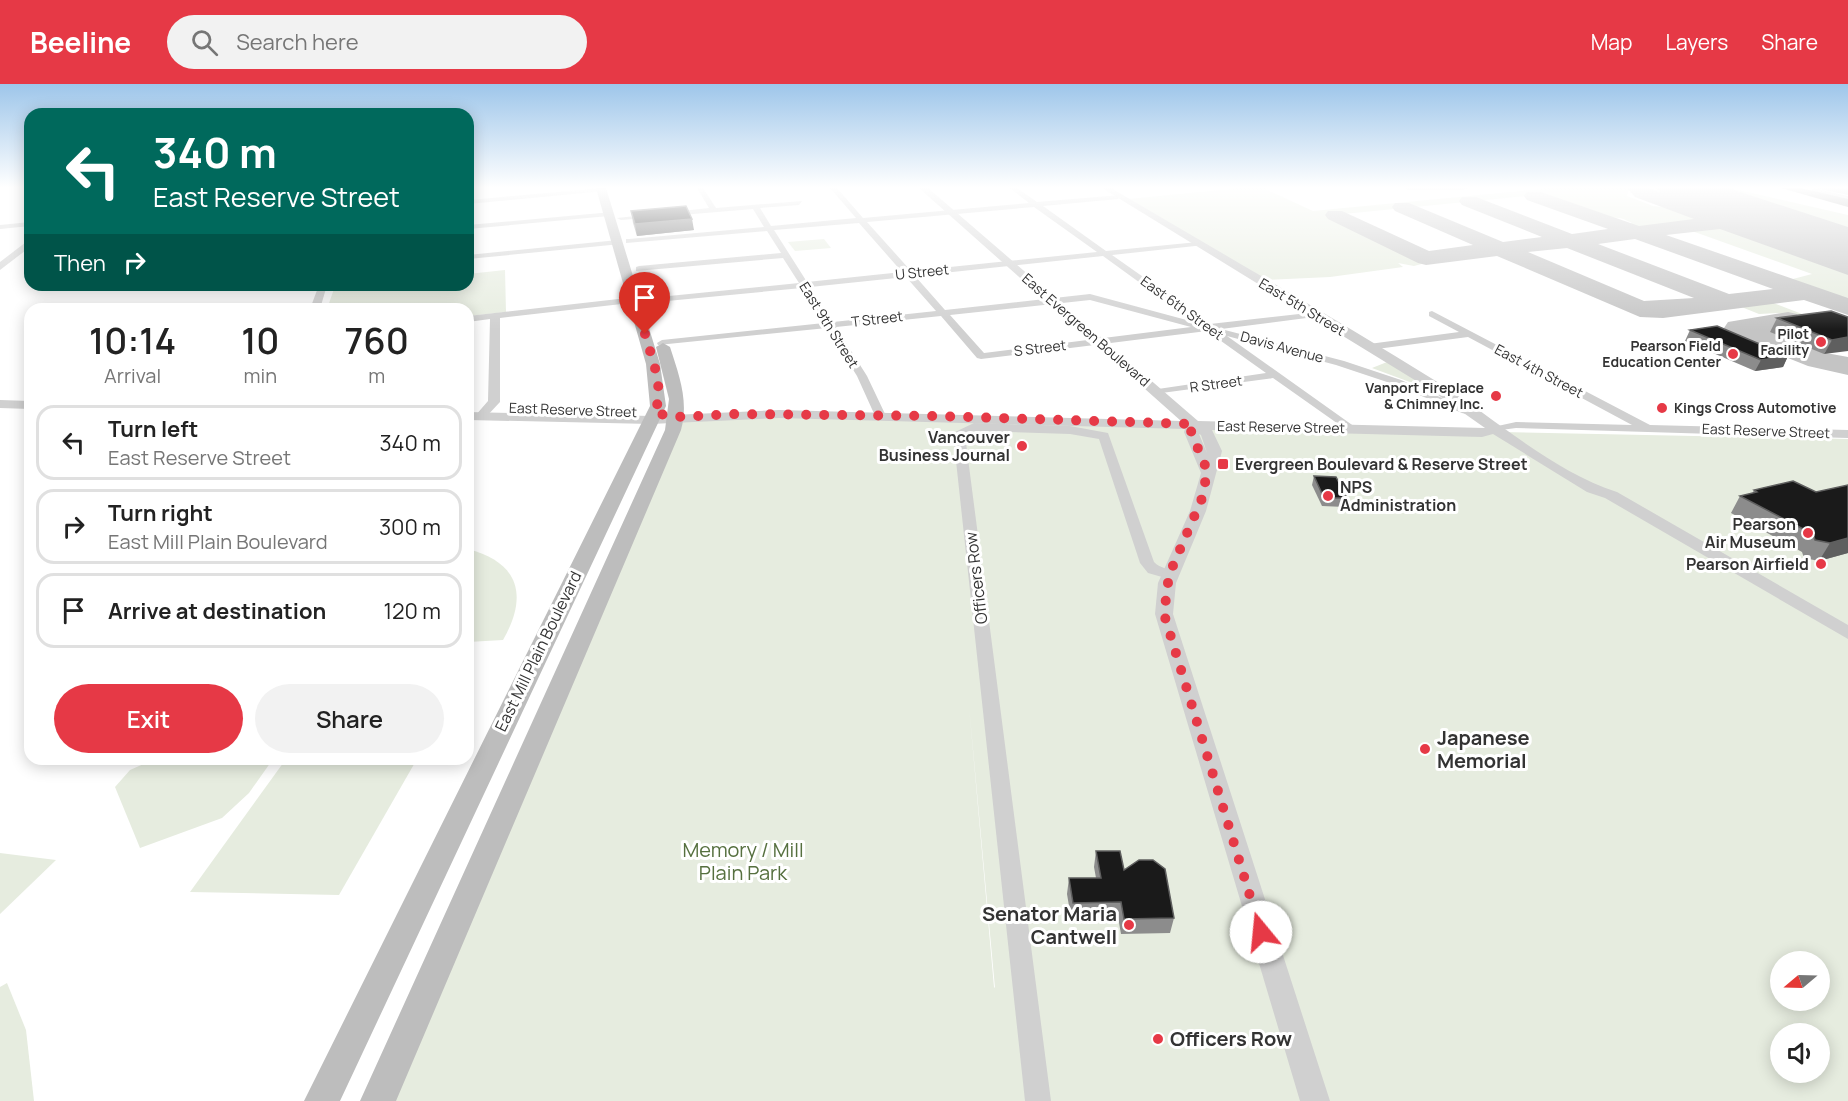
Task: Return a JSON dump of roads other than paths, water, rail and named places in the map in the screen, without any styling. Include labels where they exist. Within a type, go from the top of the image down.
[{"type":"main road","name":"East Mill Plain Boulevard","points":[[321,1101],[661,417],[677,399],[662,343],[643,300],[621,235]]},
{"type":"main road","name":"East Mill Plain Boulevard","points":[[378,1101],[661,417],[658,406],[659,389],[639,269],[623,242]]},
{"type":"street","points":[[474,256],[696,235]]},
{"type":"street","name":"East 9th Street","points":[[773,235],[862,376],[880,416]]},
{"type":"street","points":[[876,235],[943,311]]},
{"type":"street","name":"East Evergreen Boulevard","points":[[978,235],[1194,424]]},
{"type":"street","name":"East 6th Street","points":[[1080,235],[1351,429]]},
{"type":"street","name":"East 5th Street","points":[[1181,235],[1436,387],[1466,411],[1592,489],[1611,495],[1848,633]]},
{"type":"street","name":"U Street","points":[[474,318],[1195,244]]},
{"type":"street","points":[[0,267],[24,247]]},
{"type":"street","points":[[639,269],[786,255]]},
{"type":"street","name":"Davis Avenue","points":[[1092,297],[1340,363],[1397,381],[1466,411]]},
{"type":"street","name":"T Street","points":[[662,343],[1050,299],[1092,297]]},
{"type":"street","name":"S Street","points":[[943,311],[981,356],[1314,314]]},
{"type":"street","name":"East 4th Street","points":[[1431,314],[1647,428]]},
{"type":"street","points":[[479,413],[494,402],[495,316]]},
{"type":"street","points":[[1369,347],[1470,334]]},
{"type":"street","name":"R Street","points":[[1158,392],[1275,375]]},
{"type":"street","points":[[0,395],[24,396]]},
{"type":"street","points":[[0,404],[24,405]]},
{"type":"street","name":"East Reserve Street","points":[[479,413],[661,417],[736,414],[880,416],[1482,433],[1516,424],[1848,434]]},
{"type":"street","points":[[1194,424],[1191,432],[1207,470],[1203,496],[1169,575],[1164,614],[1315,1101]]},
{"type":"street","name":"Officers Row","points":[[1038,1101],[959,433],[974,427],[1075,430],[1104,436],[1147,563],[1153,570],[1169,575]]},
{"type":"place","name":"Pilot Facility","points":[[1821,342]]},
{"type":"place","name":"Pearson Field Education Center","points":[[1733,354]]},
{"type":"place","name":"Vanport Fireplace & Chimney Inc.","points":[[1496,396]]},
{"type":"place","name":"Kings Cross Automotive","points":[[1662,408]]},
{"type":"place","name":"Vancouver Business Journal","points":[[1022,446]]},
{"type":"place","name":"Evergreen Boulevard & Reserve Street","points":[[1223,464]]},
{"type":"place","name":"NPS Administration","points":[[1328,496]]},
{"type":"place","name":"Pearson Air Museum","points":[[1808,533]]},
{"type":"place","name":"Pearson Airfield","points":[[1821,564]]},
{"type":"place","name":"Japanese Memorial","points":[[1425,749]]},
{"type":"place","name":"Senator Maria Cantwell","points":[[1129,925]]},
{"type":"place","name":"Officers Row","points":[[1158,1039]]},
{"type":"park label","name":"Memory / Mill Plain Park","points":[[743,862]]}]
